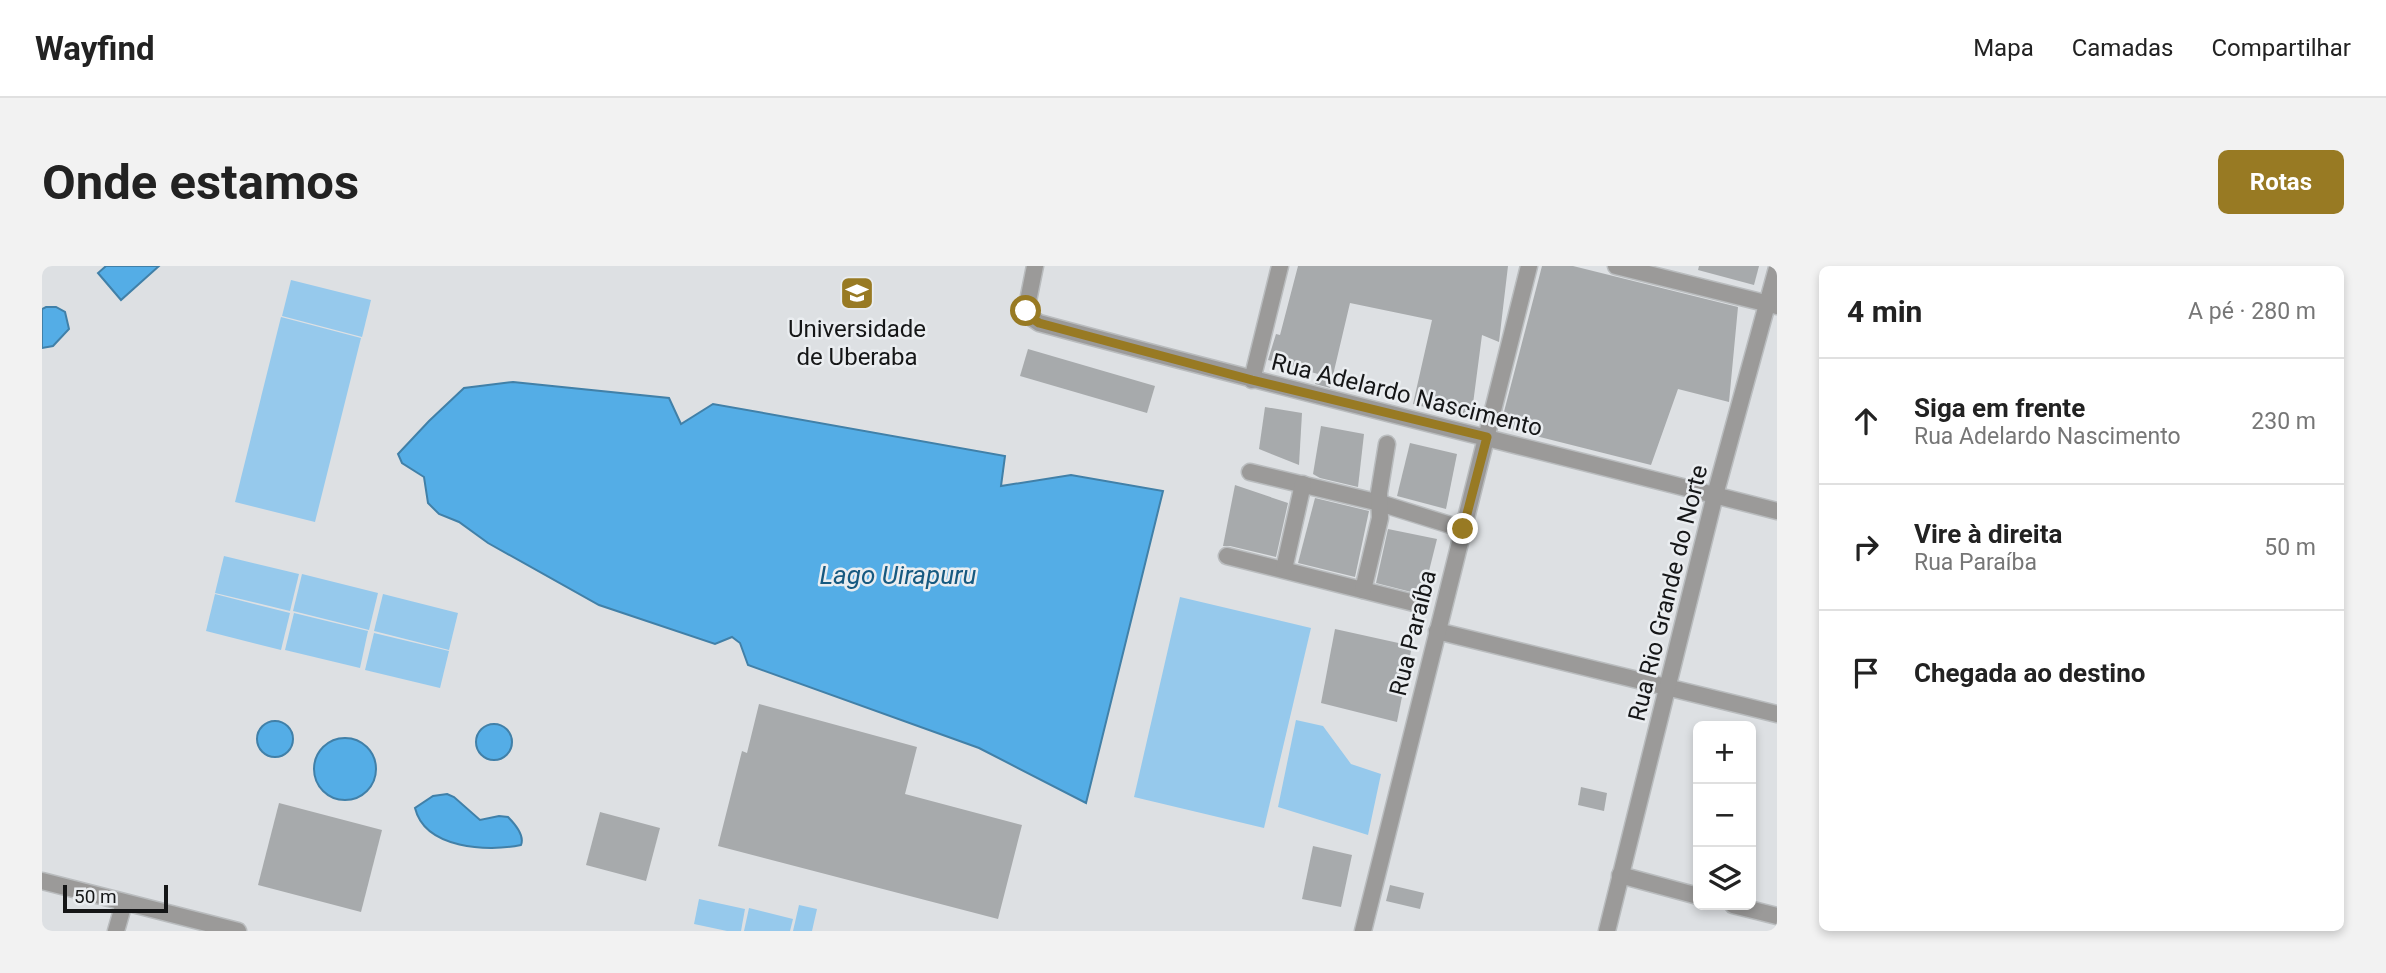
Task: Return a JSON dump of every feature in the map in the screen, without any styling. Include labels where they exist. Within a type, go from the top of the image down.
[{"type":"street","name":"Rua Adelardo Nascimento","points":[[1035,266],[1026,305],[1029,316],[1039,323],[1252,380],[1777,511]]},
{"type":"street","points":[[1252,380],[1280,266]]},
{"type":"street","name":"Rua Paraíba","points":[[1363,931],[1529,266]]},
{"type":"street","points":[[1616,266],[1772,305]]},
{"type":"street","name":"Rua Rio Grande do Norte","points":[[1607,931],[1715,495],[1772,305],[1777,268]]},
{"type":"street","points":[[1363,590],[1378,531],[1380,481],[1387,444]]},
{"type":"street","points":[[1250,472],[1380,503],[1463,529]]},
{"type":"street","points":[[1284,569],[1303,484]]},
{"type":"street","points":[[1227,556],[1418,604]]},
{"type":"street","points":[[1437,631],[1777,714]]},
{"type":"street","points":[[1620,875],[1693,894]]},
{"type":"street","points":[[42,881],[238,931]]},
{"type":"street","points":[[116,931],[124,903]]},
{"type":"street","points":[[1754,910],[1777,916]]},
{"type":"shaded area","points":[[291,280],[371,300],[362,337],[282,316]]},
{"type":"shaded area","points":[[281,317],[361,338],[315,522],[235,502]]},
{"type":"shaded area","points":[[224,556],[299,574],[290,611],[215,593]]},
{"type":"shaded area","points":[[302,574],[378,593],[369,630],[293,611]]},
{"type":"shaded area","points":[[215,594],[290,613],[281,650],[206,631]]},
{"type":"shaded area","points":[[383,594],[458,613],[449,650],[374,631]]},
{"type":"shaded area","points":[[1180,597],[1311,628],[1264,828],[1134,797]]},
{"type":"shaded area","points":[[294,613],[368,631],[360,668],[285,650]]},
{"type":"shaded area","points":[[374,633],[449,651],[440,688],[365,670]]},
{"type":"shaded area","points":[[1296,720],[1323,726],[1351,764],[1381,774],[1368,835],[1278,807]]},
{"type":"shaded area","points":[[699,899],[745,909],[741,931],[694,924]]},
{"type":"shaded area","points":[[799,905],[817,909],[812,931],[793,931]]},
{"type":"shaded area","points":[[749,908],[793,919],[790,931],[744,931]]},
{"type":"water","points":[[106,266],[159,266],[121,300],[98,273]]},
{"type":"water","points":[[56,307],[65,312],[69,329],[53,346],[42,348],[42,309]]},
{"type":"water","name":"Lago Uirapuru","points":[[513,382],[669,398],[681,424],[713,404],[1005,456],[1001,486],[1071,475],[1163,491],[1086,803],[979,748],[748,665],[740,643],[732,637],[715,644],[599,605],[488,543],[459,522],[439,514],[428,503],[424,477],[402,463],[398,454],[464,388]]},
{"type":"water","points":[[275,721],[288,726],[293,739],[288,752],[275,757],[262,752],[257,739],[262,726]]},
{"type":"water","points":[[494,724],[507,729],[512,742],[507,755],[494,760],[481,755],[476,742],[481,729]]},
{"type":"water","points":[[345,738],[357,740],[367,747],[374,757],[374,781],[367,791],[357,798],[345,800],[333,798],[323,791],[316,781],[314,769],[316,757],[323,747],[333,740]]},
{"type":"water","points":[[447,794],[480,820],[508,817],[520,834],[521,845],[492,848],[459,845],[431,832],[421,822],[415,808],[433,796]]},
{"type":"building","points":[[1298,266],[1508,266],[1499,342],[1482,335],[1471,419],[1413,404],[1432,320],[1350,303],[1330,388],[1315,384],[1318,374],[1268,360],[1276,334],[1280,335]]},
{"type":"building","points":[[1542,266],[1573,266],[1738,307],[1729,402],[1678,389],[1651,465],[1500,427]]},
{"type":"building","points":[[1699,266],[1759,266],[1754,285],[1698,270]]},
{"type":"building","points":[[1028,349],[1155,386],[1147,413],[1020,376]]},
{"type":"building","points":[[1265,407],[1302,413],[1299,465],[1259,449]]},
{"type":"building","points":[[1321,426],[1364,434],[1358,487],[1313,474]]},
{"type":"building","points":[[1410,443],[1457,454],[1446,509],[1397,496]]},
{"type":"building","points":[[1235,485],[1288,503],[1276,557],[1223,546]]},
{"type":"building","points":[[1315,498],[1369,511],[1355,577],[1298,563]]},
{"type":"building","points":[[1388,529],[1437,539],[1423,595],[1376,583]]},
{"type":"building","points":[[1335,629],[1412,646],[1397,722],[1321,703]]},
{"type":"building","points":[[759,704],[917,747],[905,794],[1022,825],[998,919],[718,846],[742,751],[747,753]]},
{"type":"building","points":[[1581,787],[1607,793],[1604,811],[1578,805]]},
{"type":"building","points":[[279,803],[382,830],[361,912],[258,885]]},
{"type":"building","points":[[600,812],[660,828],[646,881],[586,865]]},
{"type":"building","points":[[1313,846],[1352,855],[1341,907],[1302,899]]},
{"type":"building","points":[[1390,885],[1424,893],[1420,909],[1386,901]]},
{"type":"place","name":"Universidade de Uberaba","points":[[857,293]]},
{"type":"route","points":[[1026,311],[1039,323],[1252,380],[1487,437],[1463,529]]}]
